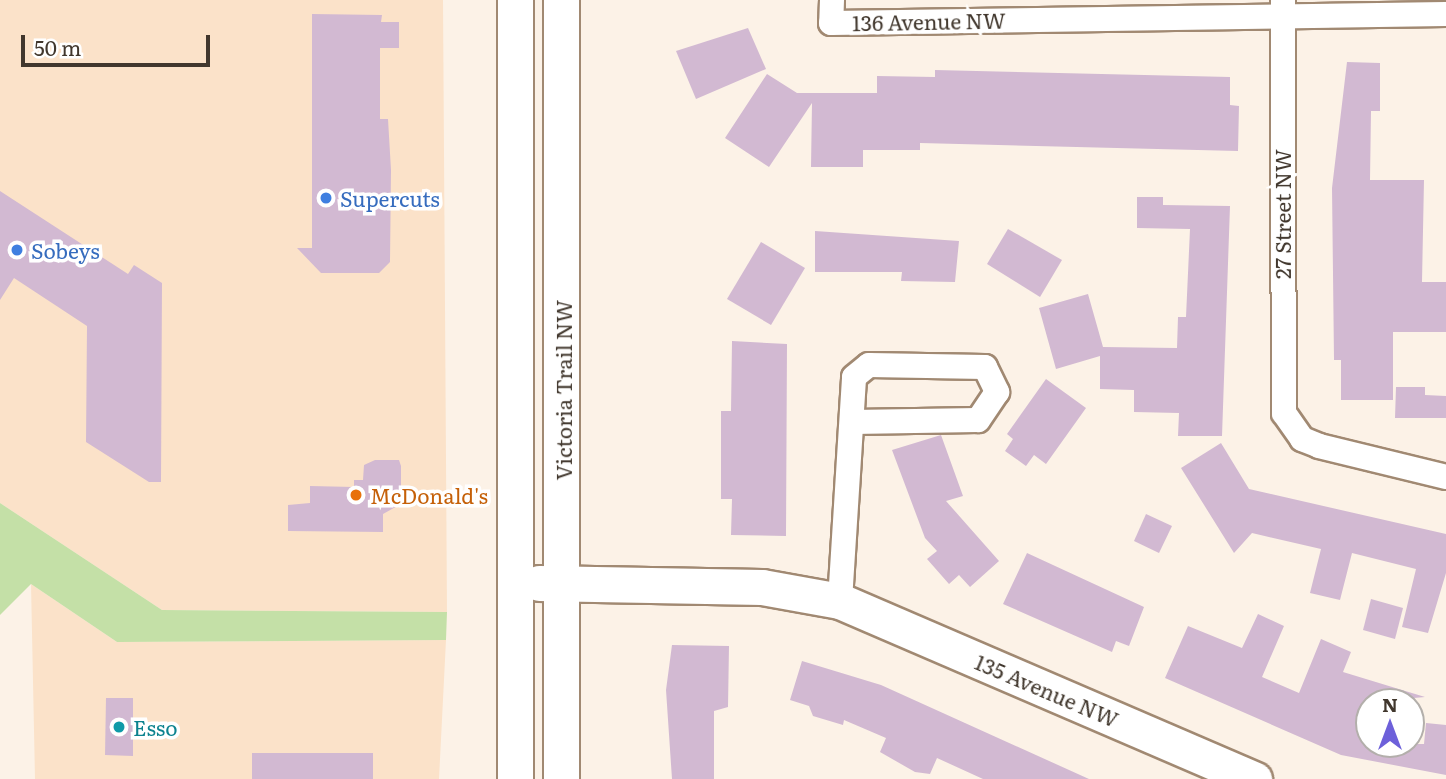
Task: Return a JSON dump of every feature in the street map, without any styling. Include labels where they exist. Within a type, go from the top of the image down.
[{"type":"main road","points":[[515,0],[515,779]]},
{"type":"main road","name":"Victoria Trail NW","points":[[561,0],[561,779]]},
{"type":"main road","name":"135 Avenue NW","points":[[515,582],[762,587],[840,601],[1184,765],[1254,779]]},
{"type":"street","name":"136 Avenue NW","points":[[832,11],[1283,6],[1446,14]]},
{"type":"street","name":"27 Street NW","points":[[1283,6],[1281,400],[1290,426],[1319,446],[1446,477]]},
{"type":"street","points":[[840,601],[854,377],[869,365],[985,367],[997,393],[978,420],[852,422]]},
{"type":"shaded area","points":[[0,0],[443,0],[447,612],[162,610],[0,503]]},
{"type":"shaded area","points":[[31,584],[117,642],[446,640],[439,779],[35,779]]},
{"type":"green space","points":[[0,503],[162,610],[447,612],[446,640],[117,642],[31,584],[0,615]]},
{"type":"building","points":[[312,14],[382,15],[381,22],[399,22],[399,48],[380,48],[380,119],[388,119],[391,170],[390,262],[379,273],[321,273],[297,248],[312,248]]},
{"type":"building","points":[[748,28],[766,69],[696,99],[676,51]]},
{"type":"building","points":[[1347,62],[1380,63],[1380,111],[1371,111],[1370,180],[1424,180],[1422,282],[1446,282],[1446,332],[1393,332],[1393,400],[1341,400],[1341,360],[1334,360],[1332,188]]},
{"type":"building","points":[[935,70],[1230,77],[1230,105],[1239,106],[1238,151],[920,143],[920,150],[863,150],[863,167],[811,167],[812,103],[769,167],[725,138],[767,74],[797,93],[877,93],[877,76],[935,77]]},
{"type":"building","points":[[0,191],[128,274],[134,265],[162,283],[161,482],[149,482],[86,442],[87,326],[14,278],[0,300]]},
{"type":"building","points":[[1137,197],[1163,197],[1163,205],[1230,206],[1222,436],[1178,436],[1179,413],[1134,412],[1134,390],[1100,389],[1100,356],[1056,369],[1039,308],[1088,294],[1103,347],[1177,348],[1178,317],[1186,317],[1190,229],[1137,228]]},
{"type":"building","points":[[1008,229],[1062,260],[1040,297],[987,264]]},
{"type":"building","points":[[815,231],[959,241],[955,282],[901,281],[902,272],[815,272]]},
{"type":"building","points":[[761,242],[805,268],[771,325],[727,299]]},
{"type":"building","points":[[732,341],[787,344],[786,536],[731,535],[732,499],[721,499],[721,411],[731,411]]},
{"type":"building","points":[[1046,379],[1086,408],[1046,464],[1034,455],[1026,466],[1005,451],[1013,439],[1007,434]]},
{"type":"building","points":[[1396,387],[1425,387],[1425,395],[1446,396],[1446,418],[1395,418]]},
{"type":"building","points":[[941,435],[963,496],[946,501],[999,561],[970,587],[959,575],[949,584],[927,559],[937,551],[925,538],[892,450]]},
{"type":"building","points":[[1221,443],[1249,489],[1446,534],[1446,573],[1428,633],[1402,627],[1416,569],[1352,553],[1340,600],[1310,593],[1321,549],[1252,533],[1234,553],[1181,468]]},
{"type":"building","name":"McDonald's","points":[[375,460],[399,460],[401,466],[401,504],[383,514],[383,532],[288,531],[288,505],[310,503],[310,486],[354,487],[354,480],[363,480],[364,465]]},
{"type":"building","points":[[1146,514],[1172,526],[1159,553],[1134,541]]},
{"type":"building","points":[[1027,553],[1144,607],[1129,646],[1116,641],[1112,652],[1003,604]]},
{"type":"building","points":[[1371,599],[1403,608],[1395,639],[1363,630]]},
{"type":"building","points":[[1258,614],[1284,626],[1262,677],[1299,693],[1321,639],[1351,652],[1343,672],[1395,688],[1355,688],[1355,758],[1341,755],[1165,678],[1188,626],[1242,648]]},
{"type":"building","points":[[672,645],[729,646],[728,707],[714,711],[714,779],[672,779],[666,690]]},
{"type":"building","points":[[802,661],[881,685],[1089,779],[983,779],[937,758],[930,774],[915,772],[880,752],[886,738],[844,720],[843,725],[813,716],[809,706],[790,700]]},
{"type":"building","name":"Esso","points":[[106,698],[133,698],[133,756],[105,755]]},
{"type":"building","points":[[1426,723],[1446,725],[1446,775],[1357,758],[1425,758]]},
{"type":"building","points":[[252,753],[373,753],[373,779],[252,779]]},
{"type":"place","name":"Supercuts","points":[[326,198]]},
{"type":"place","name":"Sobeys","points":[[17,250]]},
{"type":"place","name":"McDonald's","points":[[356,495]]},
{"type":"place","name":"Esso","points":[[119,727]]}]
